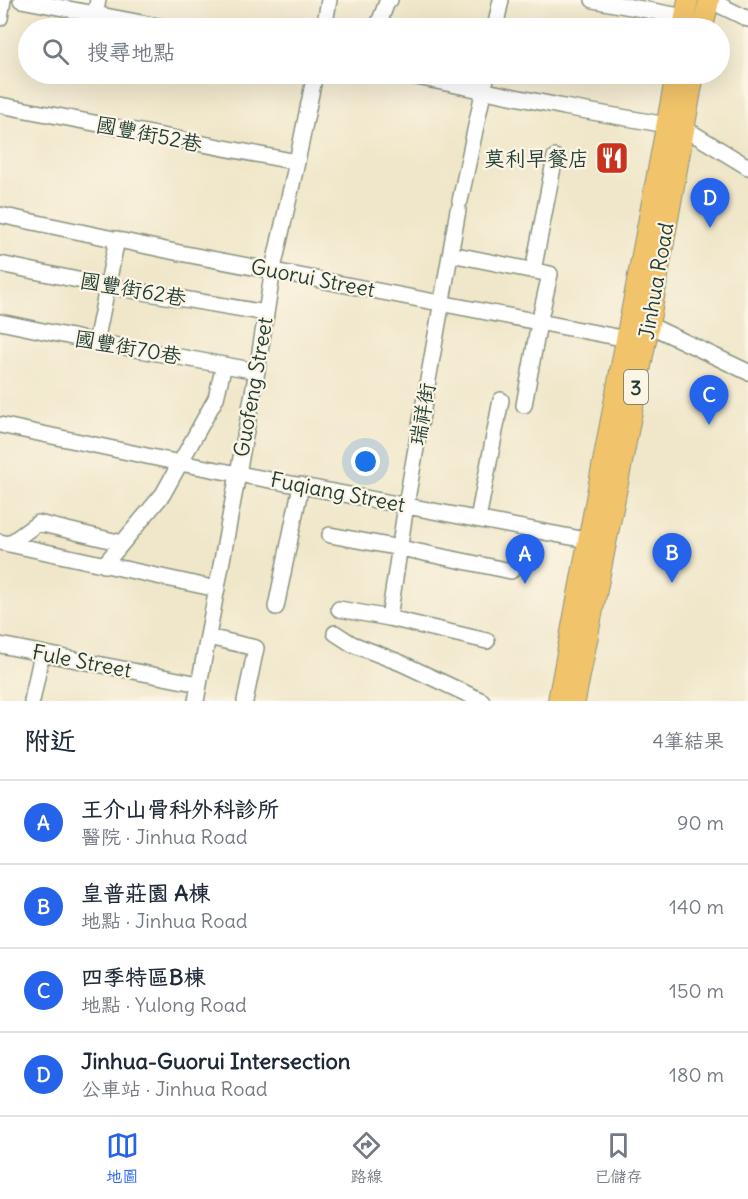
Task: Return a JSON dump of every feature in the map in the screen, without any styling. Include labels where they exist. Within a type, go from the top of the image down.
[{"type":"main road","points":[[705,18],[709,0]]},
{"type":"main road","name":"Jinhua Road","points":[[558,701],[649,325],[675,127],[675,84]]},
{"type":"main road","name":"Jinhua Road","points":[[575,701],[627,339],[675,127],[690,84]]},
{"type":"street","points":[[0,18],[3,0]]},
{"type":"street","points":[[21,0],[96,8],[132,18]]},
{"type":"street","points":[[326,18],[329,0]]},
{"type":"street","points":[[380,18],[390,0]]},
{"type":"street","points":[[497,18],[501,0]]},
{"type":"street","points":[[593,0],[685,15]]},
{"type":"street","points":[[709,0],[748,19]]},
{"type":"street","name":"Guofeng Street","points":[[196,701],[257,370],[273,269],[313,84]]},
{"type":"street","points":[[453,84],[675,127],[748,167]]},
{"type":"street","name":"瑞祥街","points":[[389,618],[441,303],[485,84]]},
{"type":"street","name":"國豐街52巷","points":[[0,105],[297,162]]},
{"type":"street","points":[[533,271],[555,157]]},
{"type":"street","name":"Guorui Street","points":[[0,215],[627,339]]},
{"type":"street","points":[[96,342],[117,239]]},
{"type":"street","points":[[451,255],[550,274],[524,405]]},
{"type":"street","name":"國豐街62巷","points":[[0,264],[107,286],[266,313]]},
{"type":"street","name":"國豐街70巷","points":[[0,322],[96,342],[257,370]]},
{"type":"street","points":[[649,325],[748,372]]},
{"type":"street","points":[[104,565],[163,494],[216,399],[224,365]]},
{"type":"street","points":[[478,519],[501,400]]},
{"type":"street","name":"Fuqiang Street","points":[[0,425],[598,542]]},
{"type":"street","points":[[276,607],[301,485]]},
{"type":"street","points":[[4,543],[38,523],[122,543]]},
{"type":"street","points":[[330,535],[511,571]]},
{"type":"street","points":[[4,543],[217,589]]},
{"type":"street","points":[[339,609],[487,641]]},
{"type":"street","points":[[335,633],[352,644],[401,663],[482,701]]},
{"type":"street","points":[[208,636],[256,648],[245,701]]},
{"type":"street","name":"Fule Street","points":[[0,645],[199,684]]},
{"type":"street","points":[[32,701],[42,653]]},
{"type":"place","name":"莫利早餐店","points":[[612,158]]},
{"type":"place","name":"Jinhua-Guorui Intersection","points":[[710,228]]},
{"type":"place","name":"四季特區B棟","points":[[709,425]]},
{"type":"place","name":"皇普莊園 A棟","points":[[672,583]]},
{"type":"place","name":"王介山骨科外科診所","points":[[525,584]]}]
